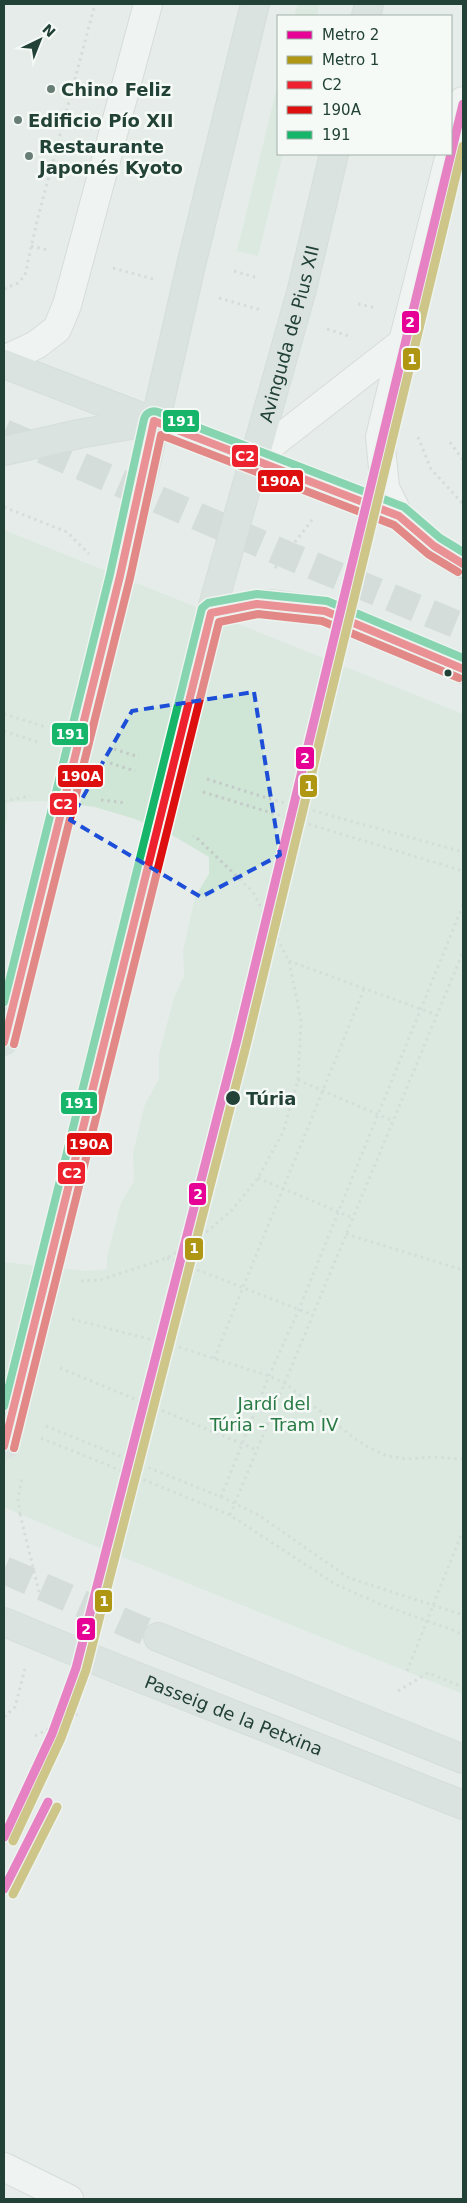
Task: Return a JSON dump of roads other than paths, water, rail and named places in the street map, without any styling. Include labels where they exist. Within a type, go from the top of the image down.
[{"type":"main road","points":[[4,1042],[120,576],[185,289],[255,4]]},
{"type":"main road","name":"Avinguda de Pius XII","points":[[253,460],[294,320],[334,155]]},
{"type":"main road","points":[[4,364],[399,516],[434,546],[463,564]]},
{"type":"main road","points":[[4,451],[79,434],[154,421]]},
{"type":"main road","points":[[4,1446],[211,613],[253,460]]},
{"type":"main road","name":"Passeig de la Petxina","points":[[4,1622],[120,1670],[463,1805]]},
{"type":"main road","points":[[158,1637],[463,1759]]},
{"type":"street","points":[[4,360],[36,345],[57,330],[68,305],[148,4]]},
{"type":"street","points":[[452,144],[463,101]]},
{"type":"street","points":[[399,516],[385,488],[380,437],[398,345],[449,155]]},
{"type":"street","name":"Avinguda de Pius XII","points":[[253,460],[398,345]]},
{"type":"street","points":[[211,613],[256,604],[325,611],[463,669]]},
{"type":"street","points":[[4,2167],[69,2199]]},
{"type":"tunnel","points":[[4,433],[287,555],[463,627]]},
{"type":"tunnel","points":[[4,1570],[158,1637]]},
{"type":"metro line","name":"2","points":[[452,150],[463,104]]},
{"type":"metro line","name":"1","points":[[13,1841],[61,1738],[86,1670],[247,1042],[463,146]]},
{"type":"metro line","name":"2","points":[[4,1837],[52,1734],[76,1668],[237,1040],[451,155]]},
{"type":"metro line","name":"2","points":[[4,1889],[48,1802]]},
{"type":"metro line","name":"1","points":[[13,1894],[57,1807]]},
{"type":"place","name":"Chino Feliz","points":[[51,89]]},
{"type":"place","name":"Edificio Pío XII","points":[[18,120]]},
{"type":"place","name":"Restaurante Japonés Kyoto","points":[[29,156]]},
{"type":"place","name":"Túria","points":[[233,1098]]},
{"type":"park label","name":"Jardí del Túria - Tram IV","points":[[274,1414]]}]
